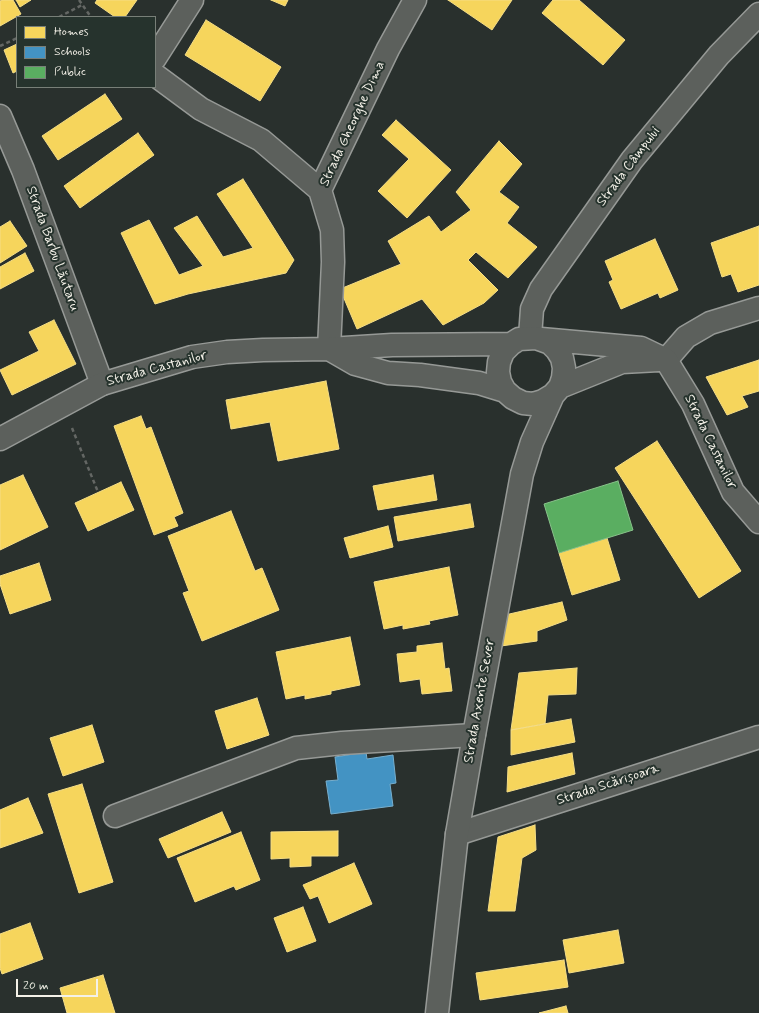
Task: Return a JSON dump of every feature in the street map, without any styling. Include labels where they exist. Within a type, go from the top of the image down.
[{"type":"street","points":[[156,56],[192,0]]},
{"type":"street","name":"Strada Gheorghe Dima","points":[[329,349],[333,262],[332,243],[330,223],[320,190],[388,49],[415,0]]},
{"type":"street","name":"Strada Câmpului","points":[[527,340],[532,309],[541,289],[632,160],[719,55],[759,14]]},
{"type":"street","points":[[156,76],[201,109],[261,140],[320,190]]},
{"type":"street","name":"Strada Barbu Lăutaru","points":[[0,116],[23,170],[102,384]]},
{"type":"street","points":[[556,391],[563,378],[562,358],[550,343],[527,340],[503,352],[499,362],[498,372],[500,382],[505,391],[513,398],[528,403],[543,401],[556,391],[622,362],[666,360],[686,337],[710,323],[759,308]]},
{"type":"street","name":"Strada Castanilor","points":[[0,440],[102,384],[192,358],[227,352],[527,340],[641,348],[666,360],[693,404],[733,492],[759,522]]},
{"type":"street","points":[[329,349],[355,364],[388,374],[450,378],[479,383],[505,391]]},
{"type":"street","name":"Strada Axente Sever","points":[[437,1013],[457,834],[522,474],[532,442],[556,391]]},
{"type":"street","points":[[116,816],[296,748],[342,743],[474,735]]},
{"type":"street","name":"Strada Scărișoara","points":[[457,834],[759,737]]},
{"type":"path","points":[[79,0],[90,16]]},
{"type":"path","points":[[61,16],[82,5]]},
{"type":"path","points":[[0,46],[16,38]]},
{"type":"path","points":[[62,405],[98,492]]},
{"type":"building: Homes","points":[[13,0],[21,14],[0,26],[0,1]]},
{"type":"building: Homes","points":[[16,0],[31,0],[20,7]]},
{"type":"building: Homes","points":[[97,0],[137,0],[126,16],[114,16],[95,3]]},
{"type":"building: Homes","points":[[271,0],[288,0],[285,6]]},
{"type":"building: Homes","points":[[448,0],[512,0],[492,30]]},
{"type":"building: Homes","points":[[553,0],[579,0],[625,40],[603,65],[542,13]]},
{"type":"building: Homes","points":[[206,20],[281,67],[260,101],[185,55]]},
{"type":"building: Homes","points":[[16,44],[16,72],[13,73],[4,50]]},
{"type":"building: Homes","points":[[105,94],[122,119],[58,160],[42,136]]},
{"type":"building: Homes","points":[[396,120],[451,170],[407,218],[378,191],[409,159],[382,135]]},
{"type":"building: Homes","points":[[138,133],[154,155],[80,208],[64,186]]},
{"type":"building: Homes","points":[[499,141],[522,164],[499,192],[519,207],[507,223],[537,247],[508,278],[476,252],[468,260],[498,290],[484,303],[443,325],[422,299],[357,329],[340,289],[401,264],[388,241],[429,216],[441,232],[471,210],[456,192]]},
{"type":"building: Homes","points":[[243,179],[294,260],[286,273],[188,294],[155,304],[121,233],[149,220],[179,275],[203,266],[174,228],[197,216],[223,257],[253,248],[217,194]]},
{"type":"building: Homes","points":[[10,221],[27,246],[0,263],[0,227]]},
{"type":"building: Homes","points":[[759,226],[759,285],[738,292],[731,274],[722,277],[711,243]]},
{"type":"building: Homes","points":[[655,239],[678,290],[660,298],[658,293],[621,309],[609,282],[613,280],[605,261]]},
{"type":"building: Homes","points":[[25,253],[34,271],[0,289],[0,267]]},
{"type":"building: Homes","points":[[54,320],[76,364],[12,395],[0,370],[39,351],[29,332]]},
{"type":"building: Homes","points":[[759,360],[759,391],[742,396],[748,407],[727,415],[706,377]]},
{"type":"building: Homes","points":[[326,381],[339,449],[278,461],[270,422],[231,429],[226,400]]},
{"type":"building: Homes","points":[[141,416],[146,429],[151,427],[183,513],[174,517],[178,526],[154,535],[114,426]]},
{"type":"building: Homes","points":[[657,441],[741,571],[699,598],[615,468]]},
{"type":"building: Homes","points":[[23,475],[48,527],[0,550],[0,485]]},
{"type":"building: Homes","points":[[433,475],[437,500],[378,510],[373,486]]},
{"type":"building: Homes","points":[[121,482],[134,510],[88,531],[75,503]]},
{"type":"building: Homes","points":[[470,504],[474,527],[398,541],[394,517]]},
{"type":"building: Homes","points":[[231,511],[255,571],[262,568],[279,610],[202,641],[183,593],[189,591],[168,536]]},
{"type":"building: Homes","points":[[388,526],[393,547],[350,558],[344,538]]},
{"type":"building: Homes","points":[[607,538],[620,580],[572,595],[559,553]]},
{"type":"building: Homes","points":[[39,563],[51,600],[10,614],[0,584],[0,576]]},
{"type":"building: Homes","points":[[449,567],[458,615],[429,621],[430,624],[403,629],[403,625],[384,629],[374,582]]},
{"type":"building: Homes","points":[[562,602],[567,620],[537,631],[537,641],[501,646],[505,615]]},
{"type":"building: Homes","points":[[350,637],[360,685],[331,691],[331,694],[305,699],[305,695],[286,699],[276,652]]},
{"type":"building: Homes","points":[[442,643],[445,669],[449,668],[452,691],[422,694],[420,679],[400,682],[397,654],[417,652],[417,646]]},
{"type":"building: Homes","points":[[577,668],[576,694],[548,695],[545,724],[511,730],[519,673]]},
{"type":"building: Homes","points":[[257,698],[269,735],[227,749],[215,711]]},
{"type":"building: Homes","points":[[571,719],[575,742],[511,755],[511,730]]},
{"type":"building: Homes","points":[[92,725],[104,762],[63,776],[50,738]]},
{"type":"building: Homes","points":[[572,753],[575,774],[507,792],[508,767]]},
{"type":"building: Homes","points":[[82,784],[113,882],[79,893],[48,794]]},
{"type":"building: Homes","points":[[28,798],[43,833],[0,848],[0,810]]},
{"type":"building: Homes","points":[[222,812],[231,832],[168,858],[159,839]]},
{"type":"building: Homes","points":[[535,825],[536,850],[522,858],[515,911],[488,911],[498,837]]},
{"type":"building: Homes","points":[[338,831],[338,856],[311,856],[311,866],[290,867],[290,858],[271,859],[271,832]]},
{"type":"building: Homes","points":[[241,832],[260,880],[236,890],[234,886],[195,902],[177,858]]},
{"type":"building: Homes","points":[[354,863],[372,904],[329,923],[318,896],[310,899],[303,885]]},
{"type":"building: Homes","points":[[303,907],[316,941],[287,952],[274,918]]},
{"type":"building: Homes","points":[[30,923],[43,959],[2,974],[0,968],[0,934]]},
{"type":"building: Homes","points":[[618,930],[624,963],[569,973],[563,940]]},
{"type":"building: Homes","points":[[564,960],[568,987],[480,1000],[476,973]]},
{"type":"building: Homes","points":[[103,975],[115,1013],[67,1013],[60,988]]},
{"type":"building: Homes","points":[[566,1006],[568,1013],[539,1013]]},
{"type":"building: Schools","points":[[366,752],[367,759],[393,755],[396,783],[390,784],[393,806],[331,814],[326,781],[338,780],[335,757]]},
{"type":"building: Public","points":[[618,481],[633,530],[559,553],[544,504]]}]
